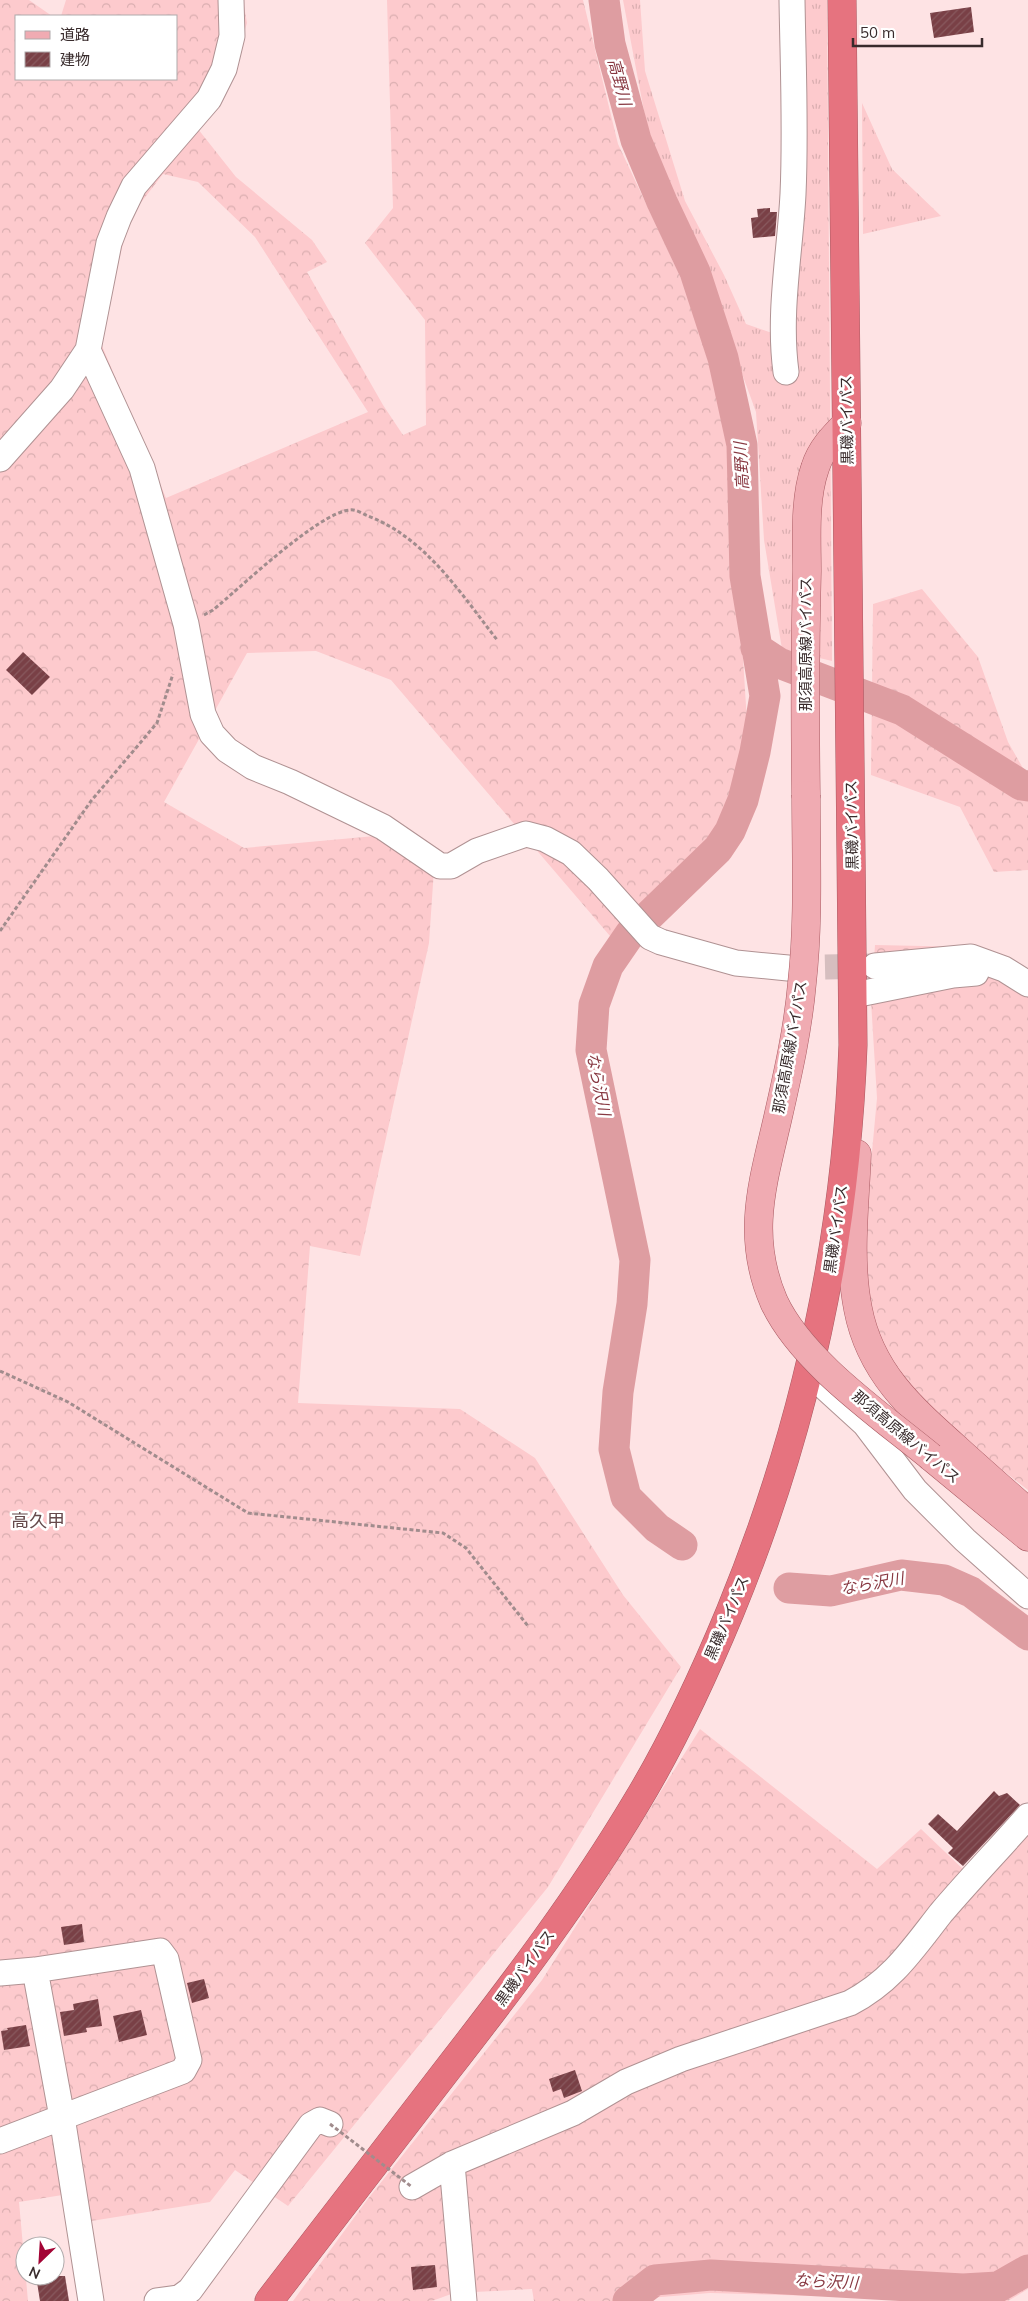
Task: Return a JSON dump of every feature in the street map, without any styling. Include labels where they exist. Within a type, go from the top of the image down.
[{"type":"highway","name":"黒磯バイパス","points":[[269,2301],[530,1962],[597,1866],[638,1801],[690,1703],[753,1556],[782,1473],[809,1373],[827,1291],[839,1217],[850,1121],[853,1045],[854,995],[842,0]]},
{"type":"main road","name":"那須高原線バイパス","points":[[847,423],[827,442],[814,471],[809,500],[805,710],[807,898],[803,982],[790,1066],[762,1184],[758,1215],[759,1244],[765,1274],[774,1301],[787,1324],[804,1347],[853,1393],[1028,1537]]},
{"type":"main road","name":"那須高原線バイパス","points":[[853,1045],[857,1149],[853,1265],[857,1308],[865,1338],[876,1363],[896,1392],[921,1418],[1028,1512]]},
{"type":"street","points":[[0,459],[62,389],[88,350],[109,243],[119,217],[134,186],[209,99],[224,68],[232,36],[231,0]]},
{"type":"street","points":[[786,372],[782,345],[787,254],[793,195],[792,0]]},
{"type":"street","points":[[88,350],[142,468],[186,624],[203,714],[212,734],[227,750],[253,767],[290,782],[383,826],[440,866],[451,866],[477,851],[526,834],[545,839],[571,853],[598,879],[625,912],[650,937],[661,942],[736,963],[788,968]]},
{"type":"street","points":[[875,966],[971,957],[1019,979]]},
{"type":"street","points":[[854,995],[953,975],[1019,979]]},
{"type":"street","points":[[809,1373],[865,1424],[915,1490],[965,1540],[1028,1596]]},
{"type":"street","points":[[412,2187],[452,2164],[573,2113],[626,2082],[681,2058],[850,2004],[872,1992],[889,1977],[942,1912],[1028,1816]]},
{"type":"street","points":[[0,1973],[35,1970],[160,1951],[166,1959],[189,2060],[183,2071],[0,2141]]},
{"type":"street","points":[[35,1970],[62,2117],[91,2301]]},
{"type":"street","points":[[157,2301],[179,2298],[190,2290],[311,2125],[320,2120],[330,2124]]},
{"type":"street","points":[[452,2164],[464,2301]]},
{"type":"path","points":[[186,624],[213,610],[271,559],[328,518],[351,509],[379,520],[430,555],[498,641]]},
{"type":"path","points":[[0,931],[91,801],[157,723],[174,670]]},
{"type":"path","points":[[0,1371],[68,1402],[248,1513],[443,1533],[466,1548],[528,1626]]},
{"type":"path","points":[[330,2124],[412,2187]]},
{"type":"green space","points":[[0,0],[29,0],[51,15],[15,15],[15,80],[178,80],[178,15],[61,15],[66,0],[243,0],[247,23],[225,94],[198,129],[236,177],[312,240],[327,262],[307,272],[383,405],[403,435],[426,425],[425,320],[365,243],[393,208],[387,0],[583,0],[618,144],[687,291],[730,434],[734,565],[748,738],[720,823],[683,869],[610,936],[391,680],[316,651],[247,653],[164,802],[244,848],[386,835],[434,869],[429,943],[360,1256],[310,1246],[298,1403],[460,1409],[535,1458],[623,1595],[681,1667],[548,1887],[288,2206],[235,2170],[210,2202],[85,2222],[81,2192],[19,2202],[22,2236],[15,2236],[15,2286],[27,2286],[28,2301],[0,2301]],"holes":[[[163,174],[198,182],[255,237],[368,412],[166,498],[100,341],[129,218]]]},
{"type":"green space","points":[[623,0],[640,0],[645,71],[685,201],[724,275],[746,324],[792,340],[797,297],[785,170],[785,0],[827,0],[832,661],[782,649],[764,540],[756,412],[713,294],[674,215],[648,132]]},
{"type":"green space","points":[[862,103],[892,169],[941,216],[863,234]]},
{"type":"green space","points":[[922,589],[978,657],[1008,742],[1028,777],[1028,870],[994,872],[960,807],[871,775],[873,604]]},
{"type":"green space","points":[[875,945],[972,947],[1028,973],[1028,1490],[946,1426],[907,1387],[873,1330],[863,1249],[877,1098],[871,1001]]},
{"type":"green space","points":[[700,1729],[877,1869],[921,1829],[966,1872],[1028,1804],[1028,2289],[1008,2301],[710,2293],[649,2298],[647,2301],[534,2301],[532,2289],[454,2293],[432,2301],[293,2301],[367,2200],[542,1980]]},
{"type":"building","points":[[971,7],[974,32],[934,38],[930,13]]},
{"type":"building","points":[[770,208],[770,212],[777,212],[775,236],[753,238],[751,218],[758,217],[757,209]]},
{"type":"building","points":[[23,652],[50,677],[32,695],[6,670]]},
{"type":"building","points":[[994,1791],[999,1796],[1007,1793],[1020,1805],[963,1866],[948,1853],[953,1848],[928,1824],[938,1814],[957,1831]]},
{"type":"building","points":[[82,1924],[84,1942],[64,1945],[61,1927]]},
{"type":"building","points":[[204,1979],[209,1998],[192,2003],[187,1983]]},
{"type":"building","points":[[98,1999],[102,2026],[86,2028],[87,2032],[64,2036],[60,2012],[74,2010],[73,2004]]},
{"type":"building","points":[[141,2010],[147,2035],[119,2042],[113,2016]]},
{"type":"building","points":[[26,2025],[30,2046],[4,2050],[1,2031],[8,2030],[7,2028]]},
{"type":"building","points":[[575,2070],[582,2091],[564,2098],[561,2089],[553,2092],[549,2079]]},
{"type":"building","points":[[435,2265],[437,2287],[413,2290],[411,2267]]},
{"type":"building","points":[[65,2276],[69,2301],[40,2301],[38,2286],[65,2286]]},
{"type":"waterway","name":"なら沢川","points":[[604,0],[610,44],[636,140],[662,202],[695,272],[723,358],[742,445],[745,576],[765,696],[755,752],[743,800],[730,831],[718,849],[630,934],[608,966],[594,1005],[591,1050],[635,1260],[632,1304],[618,1392],[614,1449],[626,1497],[657,1528],[682,1545]]},
{"type":"waterway","name":"高野川","points":[[756,648],[779,663],[902,710],[1021,785],[1028,786]]},
{"type":"waterway","name":"なら沢川","points":[[789,1588],[831,1591],[901,1575],[944,1580],[971,1592],[1028,1635]]},
{"type":"waterway","name":"なら沢川","points":[[628,2301],[655,2280],[711,2275],[963,2289],[998,2287],[1028,2270]]},
{"type":"tunnel","points":[[788,968],[872,966]]},
{"type":"district","name":"高久甲","points":[[38,1521]]}]
